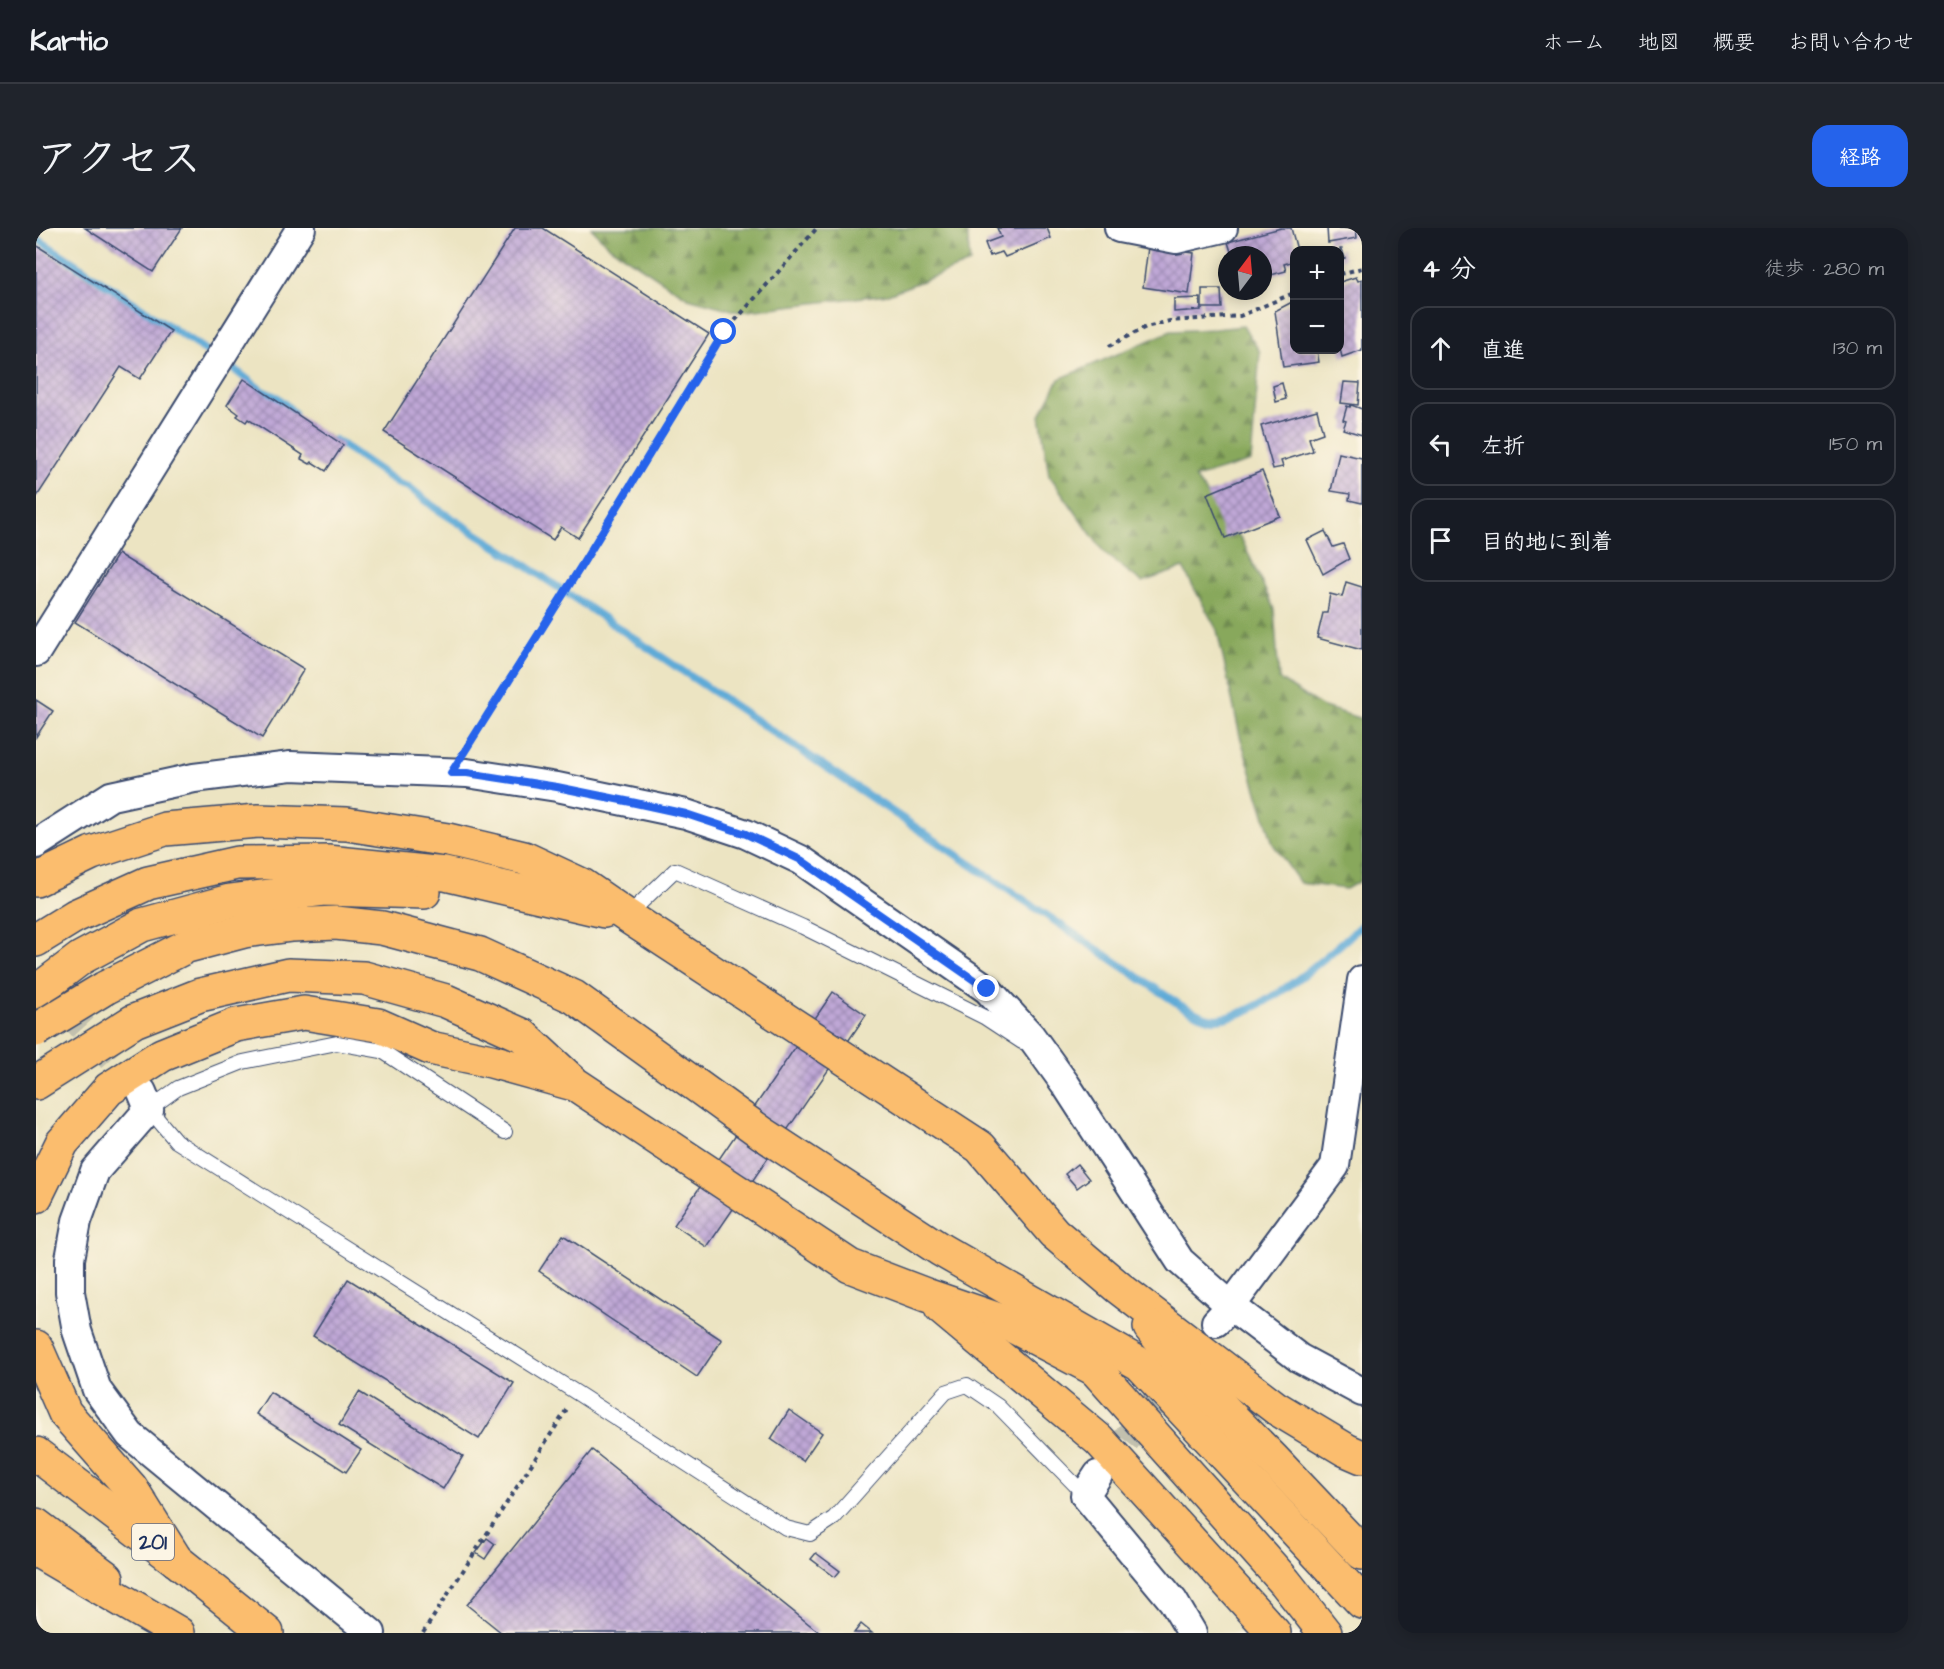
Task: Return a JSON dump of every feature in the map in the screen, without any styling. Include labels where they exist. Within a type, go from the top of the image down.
[{"type":"highway","points":[[36,880],[92,853],[165,829],[258,820],[347,824],[448,840],[524,858],[582,885],[980,1147],[1054,1233],[1119,1288],[1276,1408],[1346,1450],[1362,1457]]},
{"type":"highway","points":[[36,940],[75,916],[148,883],[237,863],[328,862],[445,874],[627,916]]},
{"type":"highway","points":[[36,992],[81,958],[142,925],[230,901],[325,889],[540,895]]},
{"type":"highway","points":[[36,1030],[105,988],[187,946],[244,932],[292,925],[336,923],[382,928],[480,954],[574,997],[762,1133],[941,1250],[1140,1364],[1362,1602]]},
{"type":"highway","points":[[36,1083],[134,1021],[200,995],[288,975],[364,978],[446,1001],[522,1035],[575,1084],[850,1266],[1005,1322],[1095,1369]]},
{"type":"highway","points":[[36,1196],[62,1143],[109,1089],[162,1055],[236,1025],[304,1013],[378,1025],[430,1048],[491,1061],[575,1084]]},
{"type":"highway","points":[[941,1250],[1095,1369],[1285,1582],[1324,1633]]},
{"type":"highway","points":[[1119,1288],[1184,1369],[1362,1553]]},
{"type":"highway","points":[[926,1295],[1099,1440],[1272,1632]]},
{"type":"highway","points":[[36,1347],[65,1413],[131,1488],[176,1560]]},
{"type":"highway","name":"201","points":[[36,1454],[176,1560],[267,1633]]},
{"type":"highway","name":"201","points":[[36,1525],[179,1633]]},
{"type":"highway","points":[[36,1550],[179,1633]]},
{"type":"street","points":[[36,652],[301,228]]},
{"type":"street","points":[[1119,228],[1176,239],[1222,228]]},
{"type":"street","points":[[36,844],[111,796],[194,778],[291,766],[467,773],[557,787],[686,814],[746,834],[801,860],[987,989],[1030,1035],[1046,1057],[1180,1262],[1223,1314],[1362,1392]]},
{"type":"street","points":[[1223,1314],[1335,1166],[1362,981]]},
{"type":"street","points":[[145,1100],[95,1171],[76,1221],[70,1260],[70,1292],[77,1331],[97,1390],[130,1435],[371,1633]]},
{"type":"street","points":[[1092,1485],[1173,1601],[1192,1633]]},
{"type":"lane","points":[[627,916],[675,870],[803,927],[984,1017],[1046,1057]]},
{"type":"lane","points":[[505,1132],[382,1051],[337,1043],[243,1062],[145,1100],[176,1141],[577,1393],[786,1528],[810,1534],[834,1518],[946,1392],[967,1385],[998,1406],[1092,1485]]},
{"type":"path","points":[[451,773],[724,332],[817,228]]},
{"type":"path","points":[[1344,273],[1362,268]]},
{"type":"path","points":[[1109,346],[1146,327],[1170,321],[1240,316],[1290,295]]},
{"type":"path","points":[[423,1633],[577,1393]]},
{"type":"green space","points":[[591,228],[967,228],[970,263],[888,294],[739,312],[688,298],[610,247]]},
{"type":"green space","points":[[1243,326],[1260,352],[1251,461],[1195,478],[1242,540],[1274,609],[1279,679],[1321,706],[1362,719],[1362,866],[1360,881],[1346,889],[1300,883],[1273,844],[1240,736],[1217,630],[1183,568],[1142,582],[1105,554],[1049,475],[1040,415],[1059,379],[1171,331]]},
{"type":"building","points":[[85,228],[182,228],[153,272]]},
{"type":"building","points":[[515,228],[543,228],[709,334],[578,538],[561,527],[553,540],[384,432]]},
{"type":"building","points":[[997,228],[1047,228],[1051,238],[1005,257],[1002,252],[990,256],[985,243],[1001,237]]},
{"type":"building","points":[[1281,228],[1291,228],[1296,246],[1290,246],[1290,262],[1284,264],[1286,271],[1272,275],[1272,246],[1229,246],[1228,242]]},
{"type":"building","points":[[1327,228],[1356,228],[1357,238],[1328,243]]},
{"type":"building","points":[[36,245],[171,331],[140,379],[121,367],[36,498]]},
{"type":"building","points":[[1148,247],[1194,253],[1189,294],[1143,287]]},
{"type":"building","points":[[1356,277],[1358,281],[1362,279],[1362,350],[1342,357],[1341,354],[1344,354],[1344,281]]},
{"type":"building","points":[[1202,289],[1218,289],[1218,300],[1222,300],[1222,308],[1202,308]]},
{"type":"building","points":[[1200,298],[1201,310],[1174,312],[1174,299]]},
{"type":"building","points":[[1290,303],[1290,354],[1318,354],[1319,362],[1283,367],[1275,311]]},
{"type":"building","points":[[244,379],[343,445],[326,471],[312,462],[310,464],[301,459],[303,455],[248,419],[246,422],[227,405]]},
{"type":"building","points":[[1344,382],[1360,383],[1358,405],[1341,403]]},
{"type":"building","points":[[1282,383],[1286,399],[1276,402],[1273,386]]},
{"type":"building","points":[[1347,406],[1362,409],[1362,435],[1343,429]]},
{"type":"building","points":[[1317,410],[1323,433],[1309,438],[1313,451],[1281,461],[1283,467],[1273,469],[1261,426]]},
{"type":"building","points":[[1339,453],[1362,458],[1362,503],[1349,500],[1350,494],[1331,491]]},
{"type":"building","points":[[1262,471],[1280,516],[1225,538],[1207,494]]},
{"type":"building","points":[[1325,531],[1333,547],[1343,544],[1349,559],[1323,574],[1307,540]]},
{"type":"building","points":[[118,554],[304,669],[262,738],[75,622]]},
{"type":"building","points":[[1346,582],[1362,587],[1362,650],[1317,638],[1323,613],[1327,613],[1330,594],[1342,597]]},
{"type":"building","points":[[36,700],[53,711],[36,737]]},
{"type":"building","points":[[833,992],[866,1015],[707,1247],[674,1225]]},
{"type":"building","points":[[1077,1164],[1089,1179],[1077,1188],[1065,1174]]},
{"type":"building","points":[[563,1235],[722,1340],[697,1377],[539,1271]]},
{"type":"building","points":[[348,1279],[514,1383],[479,1439],[313,1336]]},
{"type":"building","points":[[270,1392],[361,1450],[346,1472],[256,1414]]},
{"type":"building","points":[[359,1392],[463,1456],[443,1489],[339,1425]]},
{"type":"building","points":[[789,1410],[822,1433],[803,1461],[771,1439]]},
{"type":"building","points":[[592,1450],[820,1633],[502,1633],[467,1605]]},
{"type":"building","points":[[487,1538],[495,1544],[485,1559],[476,1553]]},
{"type":"building","points":[[816,1553],[840,1571],[835,1577],[811,1559]]},
{"type":"building","points":[[861,1624],[872,1633],[854,1633]]},
{"type":"waterway","points":[[36,238],[235,370],[262,391],[278,398],[294,413]]},
{"type":"waterway","points":[[335,440],[399,484],[409,487],[434,507],[516,559],[1180,1005],[1197,1014],[1214,1019],[1232,1016],[1252,1008],[1272,997],[1312,968],[1362,925]]},
{"type":"tunnel","points":[[36,976],[142,1092]]},
{"type":"tunnel","points":[[1100,1474],[1178,1372]]},
{"type":"route","points":[[724,332],[451,773],[467,773],[557,787],[631,802],[686,814],[746,834],[801,860],[987,989]]}]
